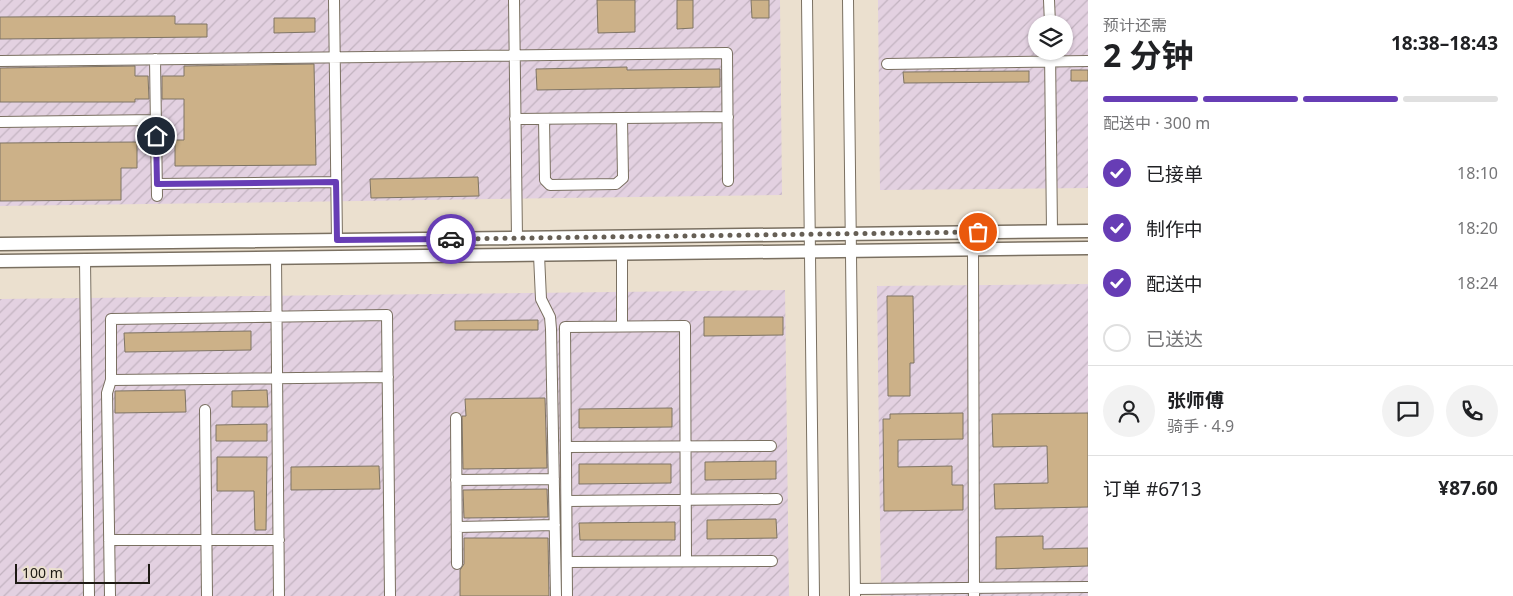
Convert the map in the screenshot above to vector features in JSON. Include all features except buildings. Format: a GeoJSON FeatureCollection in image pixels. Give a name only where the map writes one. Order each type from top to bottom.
{"type":"FeatureCollection","features":[{"type":"Feature","properties":{"kind":"main road"},"geometry":{"type":"LineString","coordinates":[[0,244],[1088,231]]}},
{"type":"Feature","properties":{"kind":"main road"},"geometry":{"type":"LineString","coordinates":[[0,261],[1088,248]]}},
{"type":"Feature","properties":{"kind":"street"},"geometry":{"type":"LineString","coordinates":[[334,0],[337,240]]}},
{"type":"Feature","properties":{"kind":"street"},"geometry":{"type":"LineString","coordinates":[[514,0],[517,238]]}},
{"type":"Feature","properties":{"kind":"street"},"geometry":{"type":"LineString","coordinates":[[807,0],[814,596]]}},
{"type":"Feature","properties":{"kind":"street"},"geometry":{"type":"LineString","coordinates":[[848,0],[855,592],[974,592],[1088,587]]}},
{"type":"Feature","properties":{"kind":"street"},"geometry":{"type":"LineString","coordinates":[[1049,0],[1050,15]]}},
{"type":"Feature","properties":{"kind":"street"},"geometry":{"type":"LineString","coordinates":[[0,61],[727,53],[728,181]]}},
{"type":"Feature","properties":{"kind":"street"},"geometry":{"type":"LineString","coordinates":[[887,64],[1028,57]]}},
{"type":"Feature","properties":{"kind":"street"},"geometry":{"type":"LineString","coordinates":[[155,59],[157,196]]}},
{"type":"Feature","properties":{"kind":"street"},"geometry":{"type":"LineString","coordinates":[[1073,59],[1088,61]]}},
{"type":"Feature","properties":{"kind":"street"},"geometry":{"type":"LineString","coordinates":[[1050,60],[1052,232]]}},
{"type":"Feature","properties":{"kind":"street"},"geometry":{"type":"LineString","coordinates":[[515,119],[728,117]]}},
{"type":"Feature","properties":{"kind":"street"},"geometry":{"type":"LineString","coordinates":[[544,119],[545,180],[550,185],[560,185],[616,184],[623,178],[622,118]]}},
{"type":"Feature","properties":{"kind":"street"},"geometry":{"type":"LineString","coordinates":[[0,122],[156,120]]}},
{"type":"Feature","properties":{"kind":"street"},"geometry":{"type":"LineString","coordinates":[[157,184],[336,182]]}},
{"type":"Feature","properties":{"kind":"street"},"geometry":{"type":"LineString","coordinates":[[972,249],[974,592]]}},
{"type":"Feature","properties":{"kind":"street"},"geometry":{"type":"LineString","coordinates":[[539,254],[541,299],[550,316],[551,329],[556,596]]}},
{"type":"Feature","properties":{"kind":"street"},"geometry":{"type":"LineString","coordinates":[[622,254],[622,326]]}},
{"type":"Feature","properties":{"kind":"street"},"geometry":{"type":"LineString","coordinates":[[276,258],[279,596]]}},
{"type":"Feature","properties":{"kind":"street"},"geometry":{"type":"LineString","coordinates":[[85,260],[89,596]]}},
{"type":"Feature","properties":{"kind":"street"},"geometry":{"type":"LineString","coordinates":[[110,596],[107,393],[111,380],[110,319],[387,316],[390,596]]}},
{"type":"Feature","properties":{"kind":"street"},"geometry":{"type":"LineString","coordinates":[[567,596],[565,326],[684,326],[686,561]]}},
{"type":"Feature","properties":{"kind":"street"},"geometry":{"type":"LineString","coordinates":[[111,380],[388,377]]}},
{"type":"Feature","properties":{"kind":"street"},"geometry":{"type":"LineString","coordinates":[[205,410],[207,596]]}},
{"type":"Feature","properties":{"kind":"street"},"geometry":{"type":"LineString","coordinates":[[456,418],[457,564]]}},
{"type":"Feature","properties":{"kind":"street"},"geometry":{"type":"LineString","coordinates":[[566,447],[771,446]]}},
{"type":"Feature","properties":{"kind":"street"},"geometry":{"type":"LineString","coordinates":[[456,480],[554,479]]}},
{"type":"Feature","properties":{"kind":"street"},"geometry":{"type":"LineString","coordinates":[[566,500],[777,499]]}},
{"type":"Feature","properties":{"kind":"street"},"geometry":{"type":"LineString","coordinates":[[457,527],[555,525]]}},
{"type":"Feature","properties":{"kind":"street"},"geometry":{"type":"LineString","coordinates":[[109,540],[279,540]]}},
{"type":"Feature","properties":{"kind":"street"},"geometry":{"type":"LineString","coordinates":[[567,562],[772,561]]}},
{"type":"Feature","properties":{"kind":"shaded area"},"geometry":{"type":"Polygon","coordinates":[[[0,0],[780,0],[782,195],[0,206],[0,0]]]}},
{"type":"Feature","properties":{"kind":"shaded area"},"geometry":{"type":"Polygon","coordinates":[[[878,0],[1088,0],[1088,188],[880,190],[878,0]]]}},
{"type":"Feature","properties":{"kind":"shaded area"},"geometry":{"type":"Polygon","coordinates":[[[1088,284],[1088,596],[881,596],[877,286],[1088,284]]]}},
{"type":"Feature","properties":{"kind":"shaded area"},"geometry":{"type":"Polygon","coordinates":[[[785,290],[789,596],[0,596],[0,299],[785,290]]]}},
{"type":"Feature","properties":{"kind":"way so far"},"geometry":{"type":"LineString","coordinates":[[451,239],[978,232]]}},
{"type":"Feature","properties":{"kind":"route"},"geometry":{"type":"LineString","coordinates":[[156,136],[157,184],[336,182],[337,240],[451,239]]}}]}
